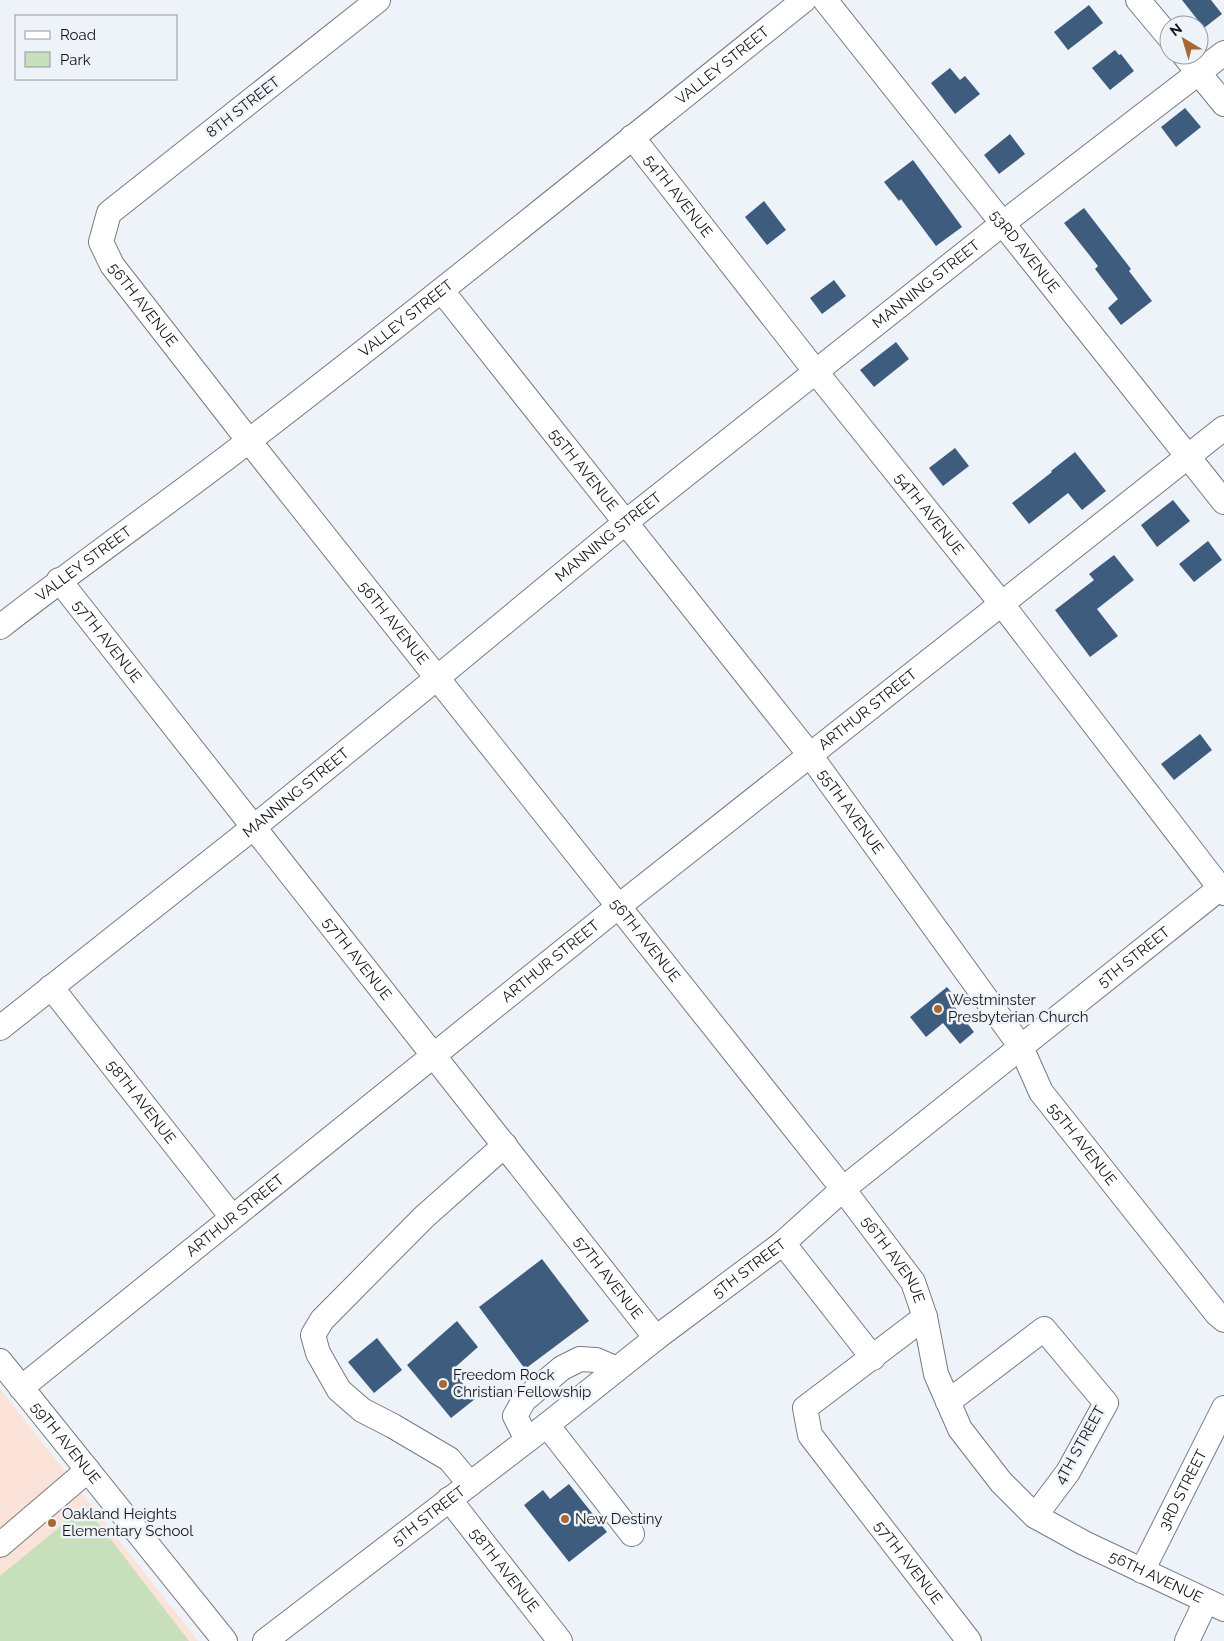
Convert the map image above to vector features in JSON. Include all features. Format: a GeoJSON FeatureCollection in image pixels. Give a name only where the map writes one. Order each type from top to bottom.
{"type":"FeatureCollection","features":[{"type":"Feature","properties":{"kind":"street","name":"8TH STREET"},"geometry":{"type":"LineString","coordinates":[[109,213],[378,0]]}},
{"type":"Feature","properties":{"kind":"street","name":"VALLEY STREET"},"geometry":{"type":"LineString","coordinates":[[0,627],[59,580],[249,441],[442,290],[804,0]]}},
{"type":"Feature","properties":{"kind":"street","name":"53RD AVENUE"},"geometry":{"type":"LineString","coordinates":[[825,0],[1224,502]]}},
{"type":"Feature","properties":{"kind":"street"},"geometry":{"type":"LineString","coordinates":[[1138,0],[1159,25]]}},
{"type":"Feature","properties":{"kind":"street","name":"MANNING STREET"},"geometry":{"type":"LineString","coordinates":[[1209,58],[1224,53]]}},
{"type":"Feature","properties":{"kind":"street","name":"MANNING STREET"},"geometry":{"type":"LineString","coordinates":[[0,1028],[254,827],[626,522],[1002,224],[1190,65]]}},
{"type":"Feature","properties":{"kind":"street"},"geometry":{"type":"LineString","coordinates":[[1192,65],[1224,104]]}},
{"type":"Feature","properties":{"kind":"street","name":"54TH AVENUE"},"geometry":{"type":"LineString","coordinates":[[632,137],[816,372],[1001,603],[1223,889]]}},
{"type":"Feature","properties":{"kind":"street","name":"56TH AVENUE"},"geometry":{"type":"LineString","coordinates":[[109,213],[101,242],[112,266],[843,1189],[913,1282],[925,1317],[936,1374],[948,1402],[960,1429],[1001,1482],[1035,1516],[1084,1543],[1215,1605]]}},
{"type":"Feature","properties":{"kind":"street","name":"55TH AVENUE"},"geometry":{"type":"LineString","coordinates":[[442,290],[810,756],[1021,1046],[1041,1092],[1216,1314],[1224,1320]]}},
{"type":"Feature","properties":{"kind":"street","name":"ARTHUR STREET"},"geometry":{"type":"LineString","coordinates":[[21,1388],[619,906],[1224,428]]}},
{"type":"Feature","properties":{"kind":"street","name":"57TH AVENUE"},"geometry":{"type":"LineString","coordinates":[[59,580],[656,1338]]}},
{"type":"Feature","properties":{"kind":"street","name":"5TH STREET"},"geometry":{"type":"LineString","coordinates":[[265,1641],[783,1242],[843,1189],[1021,1046],[1223,889]]}},
{"type":"Feature","properties":{"kind":"street","name":"58TH AVENUE"},"geometry":{"type":"LineString","coordinates":[[51,988],[232,1217]]}},
{"type":"Feature","properties":{"kind":"street"},"geometry":{"type":"LineString","coordinates":[[470,1484],[449,1460],[393,1426],[362,1410],[339,1390],[318,1352],[313,1335],[322,1320],[417,1224],[505,1145]]}},
{"type":"Feature","properties":{"kind":"street"},"geometry":{"type":"LineString","coordinates":[[783,1242],[873,1358],[925,1317]]}},
{"type":"Feature","properties":{"kind":"street","name":"4TH STREET"},"geometry":{"type":"LineString","coordinates":[[948,1402],[1044,1329],[1106,1403],[1068,1472],[1035,1516]]}},
{"type":"Feature","properties":{"kind":"street","name":"57TH AVENUE"},"geometry":{"type":"LineString","coordinates":[[873,1358],[805,1408],[810,1436],[969,1641]]}},
{"type":"Feature","properties":{"kind":"street"},"geometry":{"type":"LineString","coordinates":[[527,1440],[515,1416],[524,1400],[562,1368],[580,1359],[596,1360],[617,1369]]}},
{"type":"Feature","properties":{"kind":"street","name":"59TH AVENUE"},"geometry":{"type":"LineString","coordinates":[[0,1361],[225,1641]]}},
{"type":"Feature","properties":{"kind":"street","name":"3RD STREET"},"geometry":{"type":"LineString","coordinates":[[1142,1571],[1224,1408]]}},
{"type":"Feature","properties":{"kind":"street"},"geometry":{"type":"LineString","coordinates":[[547,1424],[632,1534]]}},
{"type":"Feature","properties":{"kind":"street"},"geometry":{"type":"LineString","coordinates":[[0,1545],[88,1470]]}},
{"type":"Feature","properties":{"kind":"street","name":"58TH AVENUE"},"geometry":{"type":"LineString","coordinates":[[449,1499],[560,1641]]}},
{"type":"Feature","properties":{"kind":"street"},"geometry":{"type":"LineString","coordinates":[[1187,1641],[1215,1605]]}},
{"type":"Feature","properties":{"kind":"shaded area","name":"Oakland Heights Elementary School"},"geometry":{"type":"Polygon","coordinates":[[[0,1389],[12,1404],[198,1641],[0,1641],[0,1389]]]}},
{"type":"Feature","properties":{"kind":"green space","name":"Oakland Heights Elementary School"},"geometry":{"type":"Polygon","coordinates":[[[85,1506],[189,1641],[0,1641],[0,1576],[85,1506]]]}},
{"type":"Feature","properties":{"kind":"building"},"geometry":{"type":"Polygon","coordinates":[[[1182,0],[1211,0],[1222,14],[1209,24],[1209,15],[1194,15],[1182,0]]]}},
{"type":"Feature","properties":{"kind":"building"},"geometry":{"type":"Polygon","coordinates":[[[1089,5],[1103,23],[1068,50],[1054,32],[1089,5]]]}},
{"type":"Feature","properties":{"kind":"building"},"geometry":{"type":"Polygon","coordinates":[[[1115,50],[1119,55],[1121,54],[1134,71],[1110,90],[1092,68],[1115,50]]]}},
{"type":"Feature","properties":{"kind":"building"},"geometry":{"type":"Polygon","coordinates":[[[950,68],[960,80],[965,76],[980,94],[955,114],[931,83],[950,68]]]}},
{"type":"Feature","properties":{"kind":"building"},"geometry":{"type":"Polygon","coordinates":[[[1185,108],[1201,127],[1176,147],[1161,127],[1185,108]]]}},
{"type":"Feature","properties":{"kind":"building"},"geometry":{"type":"Polygon","coordinates":[[[1010,134],[1025,154],[999,174],[984,155],[1010,134]]]}},
{"type":"Feature","properties":{"kind":"building"},"geometry":{"type":"Polygon","coordinates":[[[913,160],[962,227],[936,246],[901,199],[899,201],[884,182],[913,160]]]}},
{"type":"Feature","properties":{"kind":"building"},"geometry":{"type":"Polygon","coordinates":[[[764,201],[786,230],[767,245],[745,217],[764,201]]]}},
{"type":"Feature","properties":{"kind":"building"},"geometry":{"type":"Polygon","coordinates":[[[1084,208],[1131,269],[1129,271],[1152,301],[1121,325],[1108,308],[1118,299],[1095,269],[1098,266],[1064,223],[1084,208]]]}},
{"type":"Feature","properties":{"kind":"building"},"geometry":{"type":"Polygon","coordinates":[[[834,280],[846,296],[822,314],[810,298],[834,280]]]}},
{"type":"Feature","properties":{"kind":"building"},"geometry":{"type":"Polygon","coordinates":[[[896,342],[909,359],[874,387],[860,370],[896,342]]]}},
{"type":"Feature","properties":{"kind":"building"},"geometry":{"type":"Polygon","coordinates":[[[955,448],[969,466],[943,486],[929,468],[955,448]]]}},
{"type":"Feature","properties":{"kind":"building"},"geometry":{"type":"Polygon","coordinates":[[[1075,452],[1106,491],[1082,510],[1068,493],[1029,524],[1012,503],[1075,452]]]}},
{"type":"Feature","properties":{"kind":"building"},"geometry":{"type":"Polygon","coordinates":[[[1173,500],[1190,521],[1157,547],[1141,525],[1173,500]]]}},
{"type":"Feature","properties":{"kind":"building"},"geometry":{"type":"Polygon","coordinates":[[[1208,541],[1222,560],[1194,582],[1179,564],[1208,541]]]}},
{"type":"Feature","properties":{"kind":"building"},"geometry":{"type":"Polygon","coordinates":[[[1114,555],[1134,580],[1097,609],[1118,636],[1090,657],[1055,610],[1094,580],[1089,574],[1114,555]]]}},
{"type":"Feature","properties":{"kind":"building"},"geometry":{"type":"Polygon","coordinates":[[[1200,734],[1212,750],[1174,780],[1161,764],[1200,734]]]}},
{"type":"Feature","properties":{"kind":"building","name":"Westminster Presbyterian Church"},"geometry":{"type":"Polygon","coordinates":[[[947,987],[955,997],[950,1001],[974,1032],[960,1044],[943,1023],[926,1037],[910,1017],[947,987]]]}},
{"type":"Feature","properties":{"kind":"building"},"geometry":{"type":"Polygon","coordinates":[[[542,1259],[589,1321],[525,1369],[479,1307],[542,1259]]]}},
{"type":"Feature","properties":{"kind":"building","name":"Freedom Rock Christian Fellowship"},"geometry":{"type":"Polygon","coordinates":[[[457,1321],[478,1347],[452,1370],[475,1399],[451,1418],[407,1365],[457,1321]]]}},
{"type":"Feature","properties":{"kind":"building"},"geometry":{"type":"Polygon","coordinates":[[[377,1338],[402,1370],[374,1393],[348,1362],[377,1338]]]}},
{"type":"Feature","properties":{"kind":"building","name":"New Destiny"},"geometry":{"type":"Polygon","coordinates":[[[569,1484],[607,1532],[569,1562],[524,1505],[543,1490],[550,1499],[569,1484]]]}},
{"type":"Feature","properties":{"kind":"place","name":"Westminster Presbyterian Church"},"geometry":{"type":"Point","coordinates":[938,1009]}},
{"type":"Feature","properties":{"kind":"place","name":"Freedom Rock Christian Fellowship"},"geometry":{"type":"Point","coordinates":[443,1384]}},
{"type":"Feature","properties":{"kind":"place","name":"New Destiny"},"geometry":{"type":"Point","coordinates":[565,1519]}},
{"type":"Feature","properties":{"kind":"place","name":"Oakland Heights Elementary School"},"geometry":{"type":"Point","coordinates":[52,1523]}}]}
